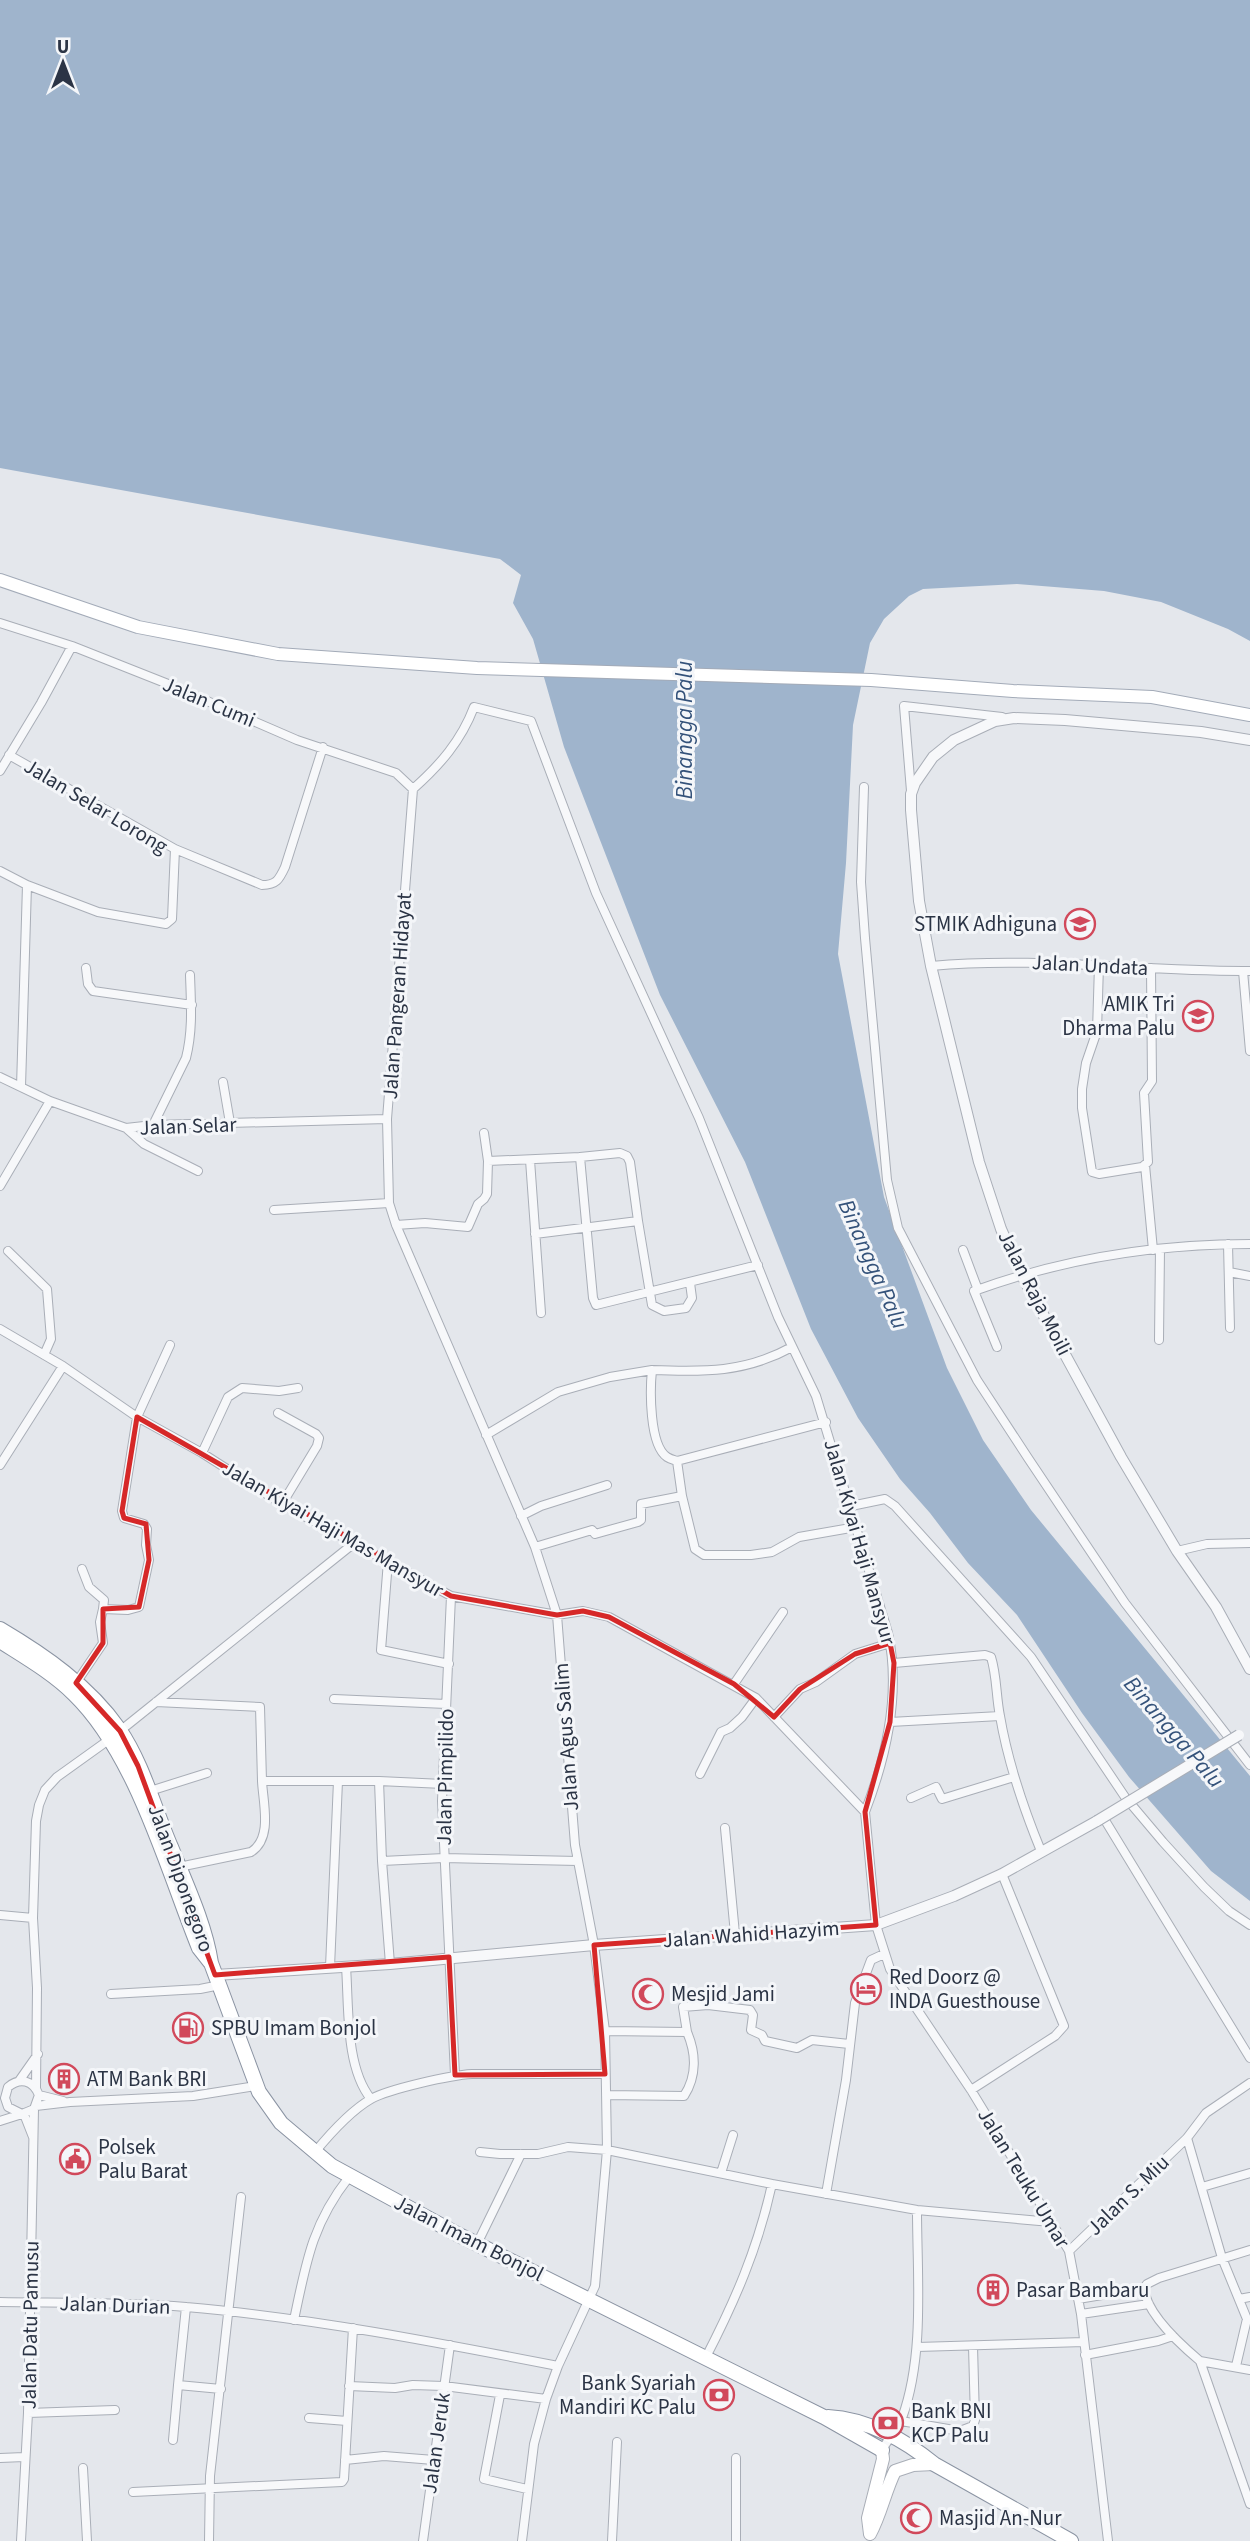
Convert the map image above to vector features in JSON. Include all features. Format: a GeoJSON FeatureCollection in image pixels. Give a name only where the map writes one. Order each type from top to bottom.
{"type":"FeatureCollection","features":[{"type":"Feature","properties":{"kind":"highway","name":"Jalan Diponegoro"},"geometry":{"type":"LineString","coordinates":[[0,1629],[32,1648],[94,1699],[150,1791],[209,1946],[216,1975]]}},
{"type":"Feature","properties":{"kind":"highway","name":"Jalan Diponegoro"},"geometry":{"type":"LineString","coordinates":[[0,1641],[73,1692],[115,1735],[199,1948],[216,1975]]}},
{"type":"Feature","properties":{"kind":"highway","name":"Jalan Imam Bonjol"},"geometry":{"type":"LineString","coordinates":[[216,1975],[256,2086],[281,2123],[315,2153],[349,2177],[477,2244],[824,2417],[882,2449]]}},
{"type":"Feature","properties":{"kind":"highway","name":"Jalan Imam Bonjol"},"geometry":{"type":"LineString","coordinates":[[824,2417],[848,2418],[890,2436],[918,2451],[934,2464],[1071,2541]]}},
{"type":"Feature","properties":{"kind":"main road"},"geometry":{"type":"LineString","coordinates":[[0,580],[138,627],[278,654],[477,668],[871,680],[1013,691],[1152,697],[1250,715]]}},
{"type":"Feature","properties":{"kind":"main road"},"geometry":{"type":"LineString","coordinates":[[869,2537],[868,2518],[883,2459],[882,2449]]}},
{"type":"Feature","properties":{"kind":"main road"},"geometry":{"type":"LineString","coordinates":[[869,2537],[878,2520],[895,2471],[913,2465],[934,2464]]}},
{"type":"Feature","properties":{"kind":"street","name":"Jalan Cumi"},"geometry":{"type":"LineString","coordinates":[[0,623],[72,646],[297,740],[396,772],[413,789]]}},
{"type":"Feature","properties":{"kind":"street"},"geometry":{"type":"LineString","coordinates":[[0,771],[72,646]]}},
{"type":"Feature","properties":{"kind":"street"},"geometry":{"type":"LineString","coordinates":[[911,794],[904,706],[1014,718],[1201,732],[1250,740]]}},
{"type":"Feature","properties":{"kind":"street"},"geometry":{"type":"LineString","coordinates":[[413,789],[436,769],[453,748],[474,707],[531,722],[596,893],[699,1118],[792,1347],[826,1422]]}},
{"type":"Feature","properties":{"kind":"street"},"geometry":{"type":"LineString","coordinates":[[911,794],[921,772],[933,757],[954,740],[977,728],[1014,718]]}},
{"type":"Feature","properties":{"kind":"street"},"geometry":{"type":"LineString","coordinates":[[175,849],[262,885],[272,885],[278,881],[285,867],[323,747]]}},
{"type":"Feature","properties":{"kind":"street","name":"Jalan Selar Lorong"},"geometry":{"type":"LineString","coordinates":[[0,871],[27,885],[98,912],[166,924],[172,919],[175,849],[9,755]]}},
{"type":"Feature","properties":{"kind":"street"},"geometry":{"type":"LineString","coordinates":[[864,787],[861,882],[865,938],[887,1180],[898,1227],[977,1380],[1035,1469],[1125,1603],[1250,1765]]}},
{"type":"Feature","properties":{"kind":"street","name":"Jalan Pangeran Hidayat"},"geometry":{"type":"LineString","coordinates":[[389,1203],[387,1119],[413,789]]}},
{"type":"Feature","properties":{"kind":"street","name":"Jalan Raja Moili"},"geometry":{"type":"LineString","coordinates":[[911,794],[919,901],[931,966],[994,1210],[1021,1274],[1121,1457],[1177,1551],[1216,1607],[1250,1669]]}},
{"type":"Feature","properties":{"kind":"street"},"geometry":{"type":"LineString","coordinates":[[21,1087],[27,885]]}},
{"type":"Feature","properties":{"kind":"street","name":"Jalan Undata"},"geometry":{"type":"LineString","coordinates":[[931,966],[1009,961],[1246,971]]}},
{"type":"Feature","properties":{"kind":"street"},"geometry":{"type":"LineString","coordinates":[[1099,965],[1097,1031],[1086,1063],[1082,1089],[1082,1108],[1092,1172],[1099,1174],[1145,1166]]}},
{"type":"Feature","properties":{"kind":"street"},"geometry":{"type":"LineString","coordinates":[[86,968],[88,985],[93,991],[192,1005]]}},
{"type":"Feature","properties":{"kind":"street"},"geometry":{"type":"LineString","coordinates":[[1151,968],[1152,1081],[1144,1093],[1148,1155],[1145,1166],[1157,1250],[1159,1340]]}},
{"type":"Feature","properties":{"kind":"street"},"geometry":{"type":"LineString","coordinates":[[1246,971],[1250,1051]]}},
{"type":"Feature","properties":{"kind":"street"},"geometry":{"type":"LineString","coordinates":[[153,1125],[186,1058],[192,1032],[190,975]]}},
{"type":"Feature","properties":{"kind":"street","name":"Jalan Selar"},"geometry":{"type":"LineString","coordinates":[[0,1077],[50,1101],[126,1128],[387,1119]]}},
{"type":"Feature","properties":{"kind":"street"},"geometry":{"type":"LineString","coordinates":[[223,1082],[230,1123]]}},
{"type":"Feature","properties":{"kind":"street"},"geometry":{"type":"LineString","coordinates":[[0,1186],[50,1101]]}},
{"type":"Feature","properties":{"kind":"street"},"geometry":{"type":"LineString","coordinates":[[126,1128],[144,1144],[198,1171]]}},
{"type":"Feature","properties":{"kind":"street"},"geometry":{"type":"LineString","coordinates":[[396,1225],[425,1223],[468,1227],[478,1204],[486,1197],[488,1161],[484,1133]]}},
{"type":"Feature","properties":{"kind":"street"},"geometry":{"type":"LineString","coordinates":[[488,1161],[620,1153],[627,1156],[652,1305],[660,1310],[682,1309],[692,1301],[690,1283]]}},
{"type":"Feature","properties":{"kind":"street"},"geometry":{"type":"LineString","coordinates":[[580,1157],[594,1304],[601,1305],[758,1265]]}},
{"type":"Feature","properties":{"kind":"street"},"geometry":{"type":"LineString","coordinates":[[530,1160],[541,1313]]}},
{"type":"Feature","properties":{"kind":"street"},"geometry":{"type":"LineString","coordinates":[[274,1210],[389,1203]]}},
{"type":"Feature","properties":{"kind":"street","name":"Jalan Agus Salim"},"geometry":{"type":"LineString","coordinates":[[389,1203],[396,1225],[536,1546],[557,1615],[578,1861],[594,1945],[605,2031],[607,2150],[595,2286],[546,2399],[534,2444],[522,2541]]}},
{"type":"Feature","properties":{"kind":"street"},"geometry":{"type":"LineString","coordinates":[[535,1234],[638,1221]]}},
{"type":"Feature","properties":{"kind":"street"},"geometry":{"type":"LineString","coordinates":[[1228,1244],[1230,1328]]}},
{"type":"Feature","properties":{"kind":"street"},"geometry":{"type":"LineString","coordinates":[[997,1347],[974,1292],[978,1290],[1021,1274],[1075,1261],[1157,1250],[1250,1244]]}},
{"type":"Feature","properties":{"kind":"street"},"geometry":{"type":"LineString","coordinates":[[963,1250],[978,1290]]}},
{"type":"Feature","properties":{"kind":"street"},"geometry":{"type":"LineString","coordinates":[[8,1251],[47,1289],[51,1339],[44,1355]]}},
{"type":"Feature","properties":{"kind":"street"},"geometry":{"type":"LineString","coordinates":[[1229,1272],[1250,1276]]}},
{"type":"Feature","properties":{"kind":"street","name":"Jalan Kiyai Haji Mas Mansyur"},"geometry":{"type":"LineString","coordinates":[[0,1329],[63,1366],[137,1417],[202,1453],[282,1504],[451,1596],[557,1615],[583,1611],[608,1617],[737,1686],[755,1697],[865,1812]]}},
{"type":"Feature","properties":{"kind":"street"},"geometry":{"type":"LineString","coordinates":[[103,1609],[128,1610],[139,1607],[148,1572],[146,1525],[131,1521],[122,1514],[137,1417],[170,1345]]}},
{"type":"Feature","properties":{"kind":"street"},"geometry":{"type":"LineString","coordinates":[[486,1435],[558,1392],[610,1377],[652,1370],[709,1372],[749,1366],[773,1358],[792,1347]]}},
{"type":"Feature","properties":{"kind":"street"},"geometry":{"type":"LineString","coordinates":[[0,1465],[63,1366]]}},
{"type":"Feature","properties":{"kind":"street"},"geometry":{"type":"LineString","coordinates":[[652,1370],[650,1410],[658,1444],[666,1457],[677,1461],[682,1496],[695,1549],[704,1555],[724,1556],[772,1552],[799,1537],[856,1527]]}},
{"type":"Feature","properties":{"kind":"street"},"geometry":{"type":"LineString","coordinates":[[202,1453],[228,1397],[235,1390],[298,1388]]}},
{"type":"Feature","properties":{"kind":"street"},"geometry":{"type":"LineString","coordinates":[[278,1413],[319,1438],[317,1446],[282,1504]]}},
{"type":"Feature","properties":{"kind":"street","name":"Jalan Kiyai Haji Mansyur"},"geometry":{"type":"LineString","coordinates":[[677,1461],[826,1422],[894,1663],[890,1722],[880,1774],[865,1812]]}},
{"type":"Feature","properties":{"kind":"street"},"geometry":{"type":"LineString","coordinates":[[521,1516],[541,1506],[607,1485]]}},
{"type":"Feature","properties":{"kind":"street"},"geometry":{"type":"LineString","coordinates":[[536,1546],[592,1530],[595,1534],[638,1522],[641,1520],[641,1504],[682,1496]]}},
{"type":"Feature","properties":{"kind":"street"},"geometry":{"type":"LineString","coordinates":[[851,1506],[875,1503],[880,1499],[890,1500],[950,1570],[1031,1657],[1089,1746],[1140,1815],[1203,1886],[1229,1911],[1250,1925]]}},
{"type":"Feature","properties":{"kind":"street"},"geometry":{"type":"LineString","coordinates":[[1177,1551],[1207,1544],[1250,1543]]}},
{"type":"Feature","properties":{"kind":"street"},"geometry":{"type":"LineString","coordinates":[[35,2108],[38,2054],[33,1918],[36,1821],[38,1805],[45,1790],[57,1777],[115,1735],[353,1544]]}},
{"type":"Feature","properties":{"kind":"street"},"geometry":{"type":"LineString","coordinates":[[388,1561],[381,1650],[449,1664]]}},
{"type":"Feature","properties":{"kind":"street"},"geometry":{"type":"LineString","coordinates":[[76,1683],[103,1643],[100,1622],[104,1600],[89,1587],[82,1569]]}},
{"type":"Feature","properties":{"kind":"street","name":"Jalan Pimpilido"},"geometry":{"type":"LineString","coordinates":[[451,1596],[443,1784],[455,2075]]}},
{"type":"Feature","properties":{"kind":"street"},"geometry":{"type":"LineString","coordinates":[[737,1686],[783,1612]]}},
{"type":"Feature","properties":{"kind":"street"},"geometry":{"type":"LineString","coordinates":[[774,1717],[800,1689],[816,1682],[855,1654],[890,1643]]}},
{"type":"Feature","properties":{"kind":"street"},"geometry":{"type":"LineString","coordinates":[[894,1663],[989,1655],[994,1666],[1000,1716],[1014,1777],[1024,1812],[1041,1851]]}},
{"type":"Feature","properties":{"kind":"street"},"geometry":{"type":"LineString","coordinates":[[700,1774],[721,1732],[742,1717],[755,1697]]}},
{"type":"Feature","properties":{"kind":"street"},"geometry":{"type":"LineString","coordinates":[[334,1699],[446,1704]]}},
{"type":"Feature","properties":{"kind":"street"},"geometry":{"type":"LineString","coordinates":[[156,1702],[260,1707],[264,1836],[257,1848],[251,1852],[179,1867]]}},
{"type":"Feature","properties":{"kind":"street"},"geometry":{"type":"LineString","coordinates":[[890,1722],[1000,1716]]}},
{"type":"Feature","properties":{"kind":"street","name":"Jalan Wahid Hazyim"},"geometry":{"type":"LineString","coordinates":[[216,1975],[390,1964],[678,1938],[876,1926],[1002,1874],[1245,1732]]}},
{"type":"Feature","properties":{"kind":"street"},"geometry":{"type":"LineString","coordinates":[[150,1791],[207,1773]]}},
{"type":"Feature","properties":{"kind":"street"},"geometry":{"type":"LineString","coordinates":[[911,1798],[936,1787],[942,1799],[1014,1777]]}},
{"type":"Feature","properties":{"kind":"street"},"geometry":{"type":"LineString","coordinates":[[262,1781],[443,1784]]}},
{"type":"Feature","properties":{"kind":"street"},"geometry":{"type":"LineString","coordinates":[[330,1967],[338,1781]]}},
{"type":"Feature","properties":{"kind":"street"},"geometry":{"type":"LineString","coordinates":[[379,1781],[390,1964]]}},
{"type":"Feature","properties":{"kind":"street"},"geometry":{"type":"LineString","coordinates":[[865,1812],[876,1926]]}},
{"type":"Feature","properties":{"kind":"street"},"geometry":{"type":"LineString","coordinates":[[1100,1819],[1250,2058]]}},
{"type":"Feature","properties":{"kind":"street"},"geometry":{"type":"LineString","coordinates":[[725,1828],[734,1934]]}},
{"type":"Feature","properties":{"kind":"street"},"geometry":{"type":"LineString","coordinates":[[382,1861],[444,1858],[578,1861]]}},
{"type":"Feature","properties":{"kind":"street"},"geometry":{"type":"LineString","coordinates":[[971,2090],[1063,2030],[1064,2026],[1002,1874]]}},
{"type":"Feature","properties":{"kind":"street"},"geometry":{"type":"LineString","coordinates":[[0,1915],[33,1918]]}},
{"type":"Feature","properties":{"kind":"street","name":"Jalan Teuku Umar"},"geometry":{"type":"LineString","coordinates":[[876,1926],[884,1954],[897,1980],[971,2090],[1069,2251],[1081,2314],[1108,2541]]}},
{"type":"Feature","properties":{"kind":"street"},"geometry":{"type":"LineString","coordinates":[[826,2194],[846,2080],[855,2003],[871,1960],[884,1954]]}},
{"type":"Feature","properties":{"kind":"street"},"geometry":{"type":"LineString","coordinates":[[346,1967],[355,2064],[359,2080],[371,2099]]}},
{"type":"Feature","properties":{"kind":"street"},"geometry":{"type":"LineString","coordinates":[[111,1994],[200,1989],[216,1975]]}},
{"type":"Feature","properties":{"kind":"street"},"geometry":{"type":"LineString","coordinates":[[606,2095],[684,2096],[695,2060],[683,2007],[708,2005],[750,2010],[753,2015],[751,2030],[762,2035],[765,2041],[797,2048],[811,2040],[849,2043]]}},
{"type":"Feature","properties":{"kind":"street"},"geometry":{"type":"LineString","coordinates":[[605,2031],[688,2032]]}},
{"type":"Feature","properties":{"kind":"street"},"geometry":{"type":"LineString","coordinates":[[34,2140],[23,2114],[3,2104],[8,2087],[19,2081],[38,2054]]}},
{"type":"Feature","properties":{"kind":"street"},"geometry":{"type":"LineString","coordinates":[[315,2153],[326,2138],[371,2099],[455,2075],[605,2074]]}},
{"type":"Feature","properties":{"kind":"street"},"geometry":{"type":"LineString","coordinates":[[19,2081],[32,2084],[37,2092],[70,2102]]}},
{"type":"Feature","properties":{"kind":"street","name":"Jalan S. Miu"},"geometry":{"type":"LineString","coordinates":[[1069,2251],[1187,2138],[1206,2113],[1250,2083]]}},
{"type":"Feature","properties":{"kind":"street"},"geometry":{"type":"LineString","coordinates":[[0,2121],[35,2108],[70,2102],[193,2096],[256,2086]]}},
{"type":"Feature","properties":{"kind":"street","name":"Jalan Datu Pamusu"},"geometry":{"type":"LineString","coordinates":[[21,2541],[24,2457],[29,2413],[35,2108]]}},
{"type":"Feature","properties":{"kind":"street"},"geometry":{"type":"LineString","coordinates":[[721,2173],[733,2135]]}},
{"type":"Feature","properties":{"kind":"street"},"geometry":{"type":"LineString","coordinates":[[1187,2138],[1222,2258],[1247,2325],[1236,2366]]}},
{"type":"Feature","properties":{"kind":"street"},"geometry":{"type":"LineString","coordinates":[[480,2152],[547,2153],[563,2147],[607,2150],[917,2210],[1051,2222]]}},
{"type":"Feature","properties":{"kind":"street"},"geometry":{"type":"LineString","coordinates":[[477,2244],[521,2154]]}},
{"type":"Feature","properties":{"kind":"street"},"geometry":{"type":"LineString","coordinates":[[1202,2187],[1250,2173]]}},
{"type":"Feature","properties":{"kind":"street"},"geometry":{"type":"LineString","coordinates":[[294,2320],[317,2228],[331,2201],[349,2177]]}},
{"type":"Feature","properties":{"kind":"street"},"geometry":{"type":"LineString","coordinates":[[705,2359],[752,2257],[762,2229],[772,2184]]}},
{"type":"Feature","properties":{"kind":"street"},"geometry":{"type":"LineString","coordinates":[[209,2541],[209,2489],[241,2197]]}},
{"type":"Feature","properties":{"kind":"street"},"geometry":{"type":"LineString","coordinates":[[882,2449],[901,2421],[910,2390],[916,2347],[917,2210]]}},
{"type":"Feature","properties":{"kind":"street"},"geometry":{"type":"LineString","coordinates":[[1078,2299],[1144,2288],[1159,2278],[1250,2250]]}},
{"type":"Feature","properties":{"kind":"street"},"geometry":{"type":"LineString","coordinates":[[1144,2288],[1149,2304],[1173,2336],[1200,2361],[1250,2504]]}},
{"type":"Feature","properties":{"kind":"street"},"geometry":{"type":"LineString","coordinates":[[1239,2299],[1250,2297]]}},
{"type":"Feature","properties":{"kind":"street","name":"Jalan Durian"},"geometry":{"type":"LineString","coordinates":[[0,2302],[186,2307],[230,2312],[353,2328],[558,2367]]}},
{"type":"Feature","properties":{"kind":"street"},"geometry":{"type":"LineString","coordinates":[[1081,2314],[1149,2304]]}},
{"type":"Feature","properties":{"kind":"street"},"geometry":{"type":"LineString","coordinates":[[173,2440],[186,2307]]}},
{"type":"Feature","properties":{"kind":"street"},"geometry":{"type":"LineString","coordinates":[[133,2492],[338,2483],[344,2479],[353,2328]]}},
{"type":"Feature","properties":{"kind":"street"},"geometry":{"type":"LineString","coordinates":[[1086,2355],[1173,2336]]}},
{"type":"Feature","properties":{"kind":"street"},"geometry":{"type":"LineString","coordinates":[[916,2347],[1084,2342]]}},
{"type":"Feature","properties":{"kind":"street","name":"Jalan Jeruk"},"geometry":{"type":"LineString","coordinates":[[424,2541],[450,2345]]}},
{"type":"Feature","properties":{"kind":"street"},"geometry":{"type":"LineString","coordinates":[[901,2421],[960,2431],[973,2426],[973,2346]]}},
{"type":"Feature","properties":{"kind":"street"},"geometry":{"type":"LineString","coordinates":[[1200,2361],[1250,2370]]}},
{"type":"Feature","properties":{"kind":"street"},"geometry":{"type":"LineString","coordinates":[[178,2385],[221,2389]]}},
{"type":"Feature","properties":{"kind":"street"},"geometry":{"type":"LineString","coordinates":[[349,2386],[444,2386],[546,2399]]}},
{"type":"Feature","properties":{"kind":"street"},"geometry":{"type":"LineString","coordinates":[[500,2395],[484,2479],[527,2489]]}},
{"type":"Feature","properties":{"kind":"street"},"geometry":{"type":"LineString","coordinates":[[29,2413],[115,2410]]}},
{"type":"Feature","properties":{"kind":"street"},"geometry":{"type":"LineString","coordinates":[[309,2418],[347,2421]]}},
{"type":"Feature","properties":{"kind":"street"},"geometry":{"type":"LineString","coordinates":[[612,2541],[617,2442]]}},
{"type":"Feature","properties":{"kind":"street"},"geometry":{"type":"LineString","coordinates":[[345,2460],[384,2456],[434,2460]]}},
{"type":"Feature","properties":{"kind":"street"},"geometry":{"type":"LineString","coordinates":[[0,2458],[24,2457]]}},
{"type":"Feature","properties":{"kind":"street"},"geometry":{"type":"LineString","coordinates":[[736,2458],[736,2541]]}},
{"type":"Feature","properties":{"kind":"street"},"geometry":{"type":"LineString","coordinates":[[83,2468],[87,2541]]}},
{"type":"Feature","properties":{"kind":"highlighted area"},"geometry":{"type":"Polygon","coordinates":[[[137,1417],[451,1596],[557,1615],[583,1611],[609,1617],[734,1684],[774,1717],[800,1689],[855,1654],[890,1643],[894,1663],[890,1722],[865,1812],[876,1925],[594,1945],[605,2074],[455,2075],[449,1957],[215,1975],[138,1766],[120,1731],[76,1683],[103,1643],[103,1609],[139,1607],[149,1560],[146,1524],[124,1518],[122,1511],[137,1417]]]}},
{"type":"Feature","properties":{"kind":"water","name":"Binangga Palu"},"geometry":{"type":"Polygon","coordinates":[[[0,0],[1250,0],[1250,641],[1228,629],[1161,602],[1104,591],[1017,584],[923,589],[909,596],[884,619],[870,643],[853,725],[838,954],[884,1197],[947,1368],[983,1440],[1031,1510],[1250,1776],[1250,1901],[1211,1871],[1129,1777],[1082,1713],[1017,1615],[968,1563],[900,1479],[858,1418],[811,1329],[745,1162],[660,995],[564,747],[533,639],[513,603],[521,575],[500,559],[0,468],[0,0]]]}},
{"type":"Feature","properties":{"kind":"place","name":"STMIK Adhiguna"},"geometry":{"type":"Point","coordinates":[1080,924]}},
{"type":"Feature","properties":{"kind":"place","name":"AMIK Tri Dharma Palu"},"geometry":{"type":"Point","coordinates":[1198,1016]}},
{"type":"Feature","properties":{"kind":"place","name":"Red Doorz @ INDA Guesthouse"},"geometry":{"type":"Point","coordinates":[866,1989]}},
{"type":"Feature","properties":{"kind":"place","name":"Mesjid Jami"},"geometry":{"type":"Point","coordinates":[648,1994]}},
{"type":"Feature","properties":{"kind":"place","name":"SPBU Imam Bonjol"},"geometry":{"type":"Point","coordinates":[188,2028]}},
{"type":"Feature","properties":{"kind":"place","name":"ATM Bank BRI"},"geometry":{"type":"Point","coordinates":[64,2079]}},
{"type":"Feature","properties":{"kind":"place","name":"Polsek Palu Barat"},"geometry":{"type":"Point","coordinates":[75,2159]}},
{"type":"Feature","properties":{"kind":"place","name":"Pasar Bambaru"},"geometry":{"type":"Point","coordinates":[993,2290]}},
{"type":"Feature","properties":{"kind":"place","name":"Bank Syariah Mandiri KC Palu"},"geometry":{"type":"Point","coordinates":[719,2395]}},
{"type":"Feature","properties":{"kind":"place","name":"Bank BNI KCP Palu"},"geometry":{"type":"Point","coordinates":[888,2423]}},
{"type":"Feature","properties":{"kind":"place","name":"Masjid An-Nur"},"geometry":{"type":"Point","coordinates":[916,2518]}}]}
